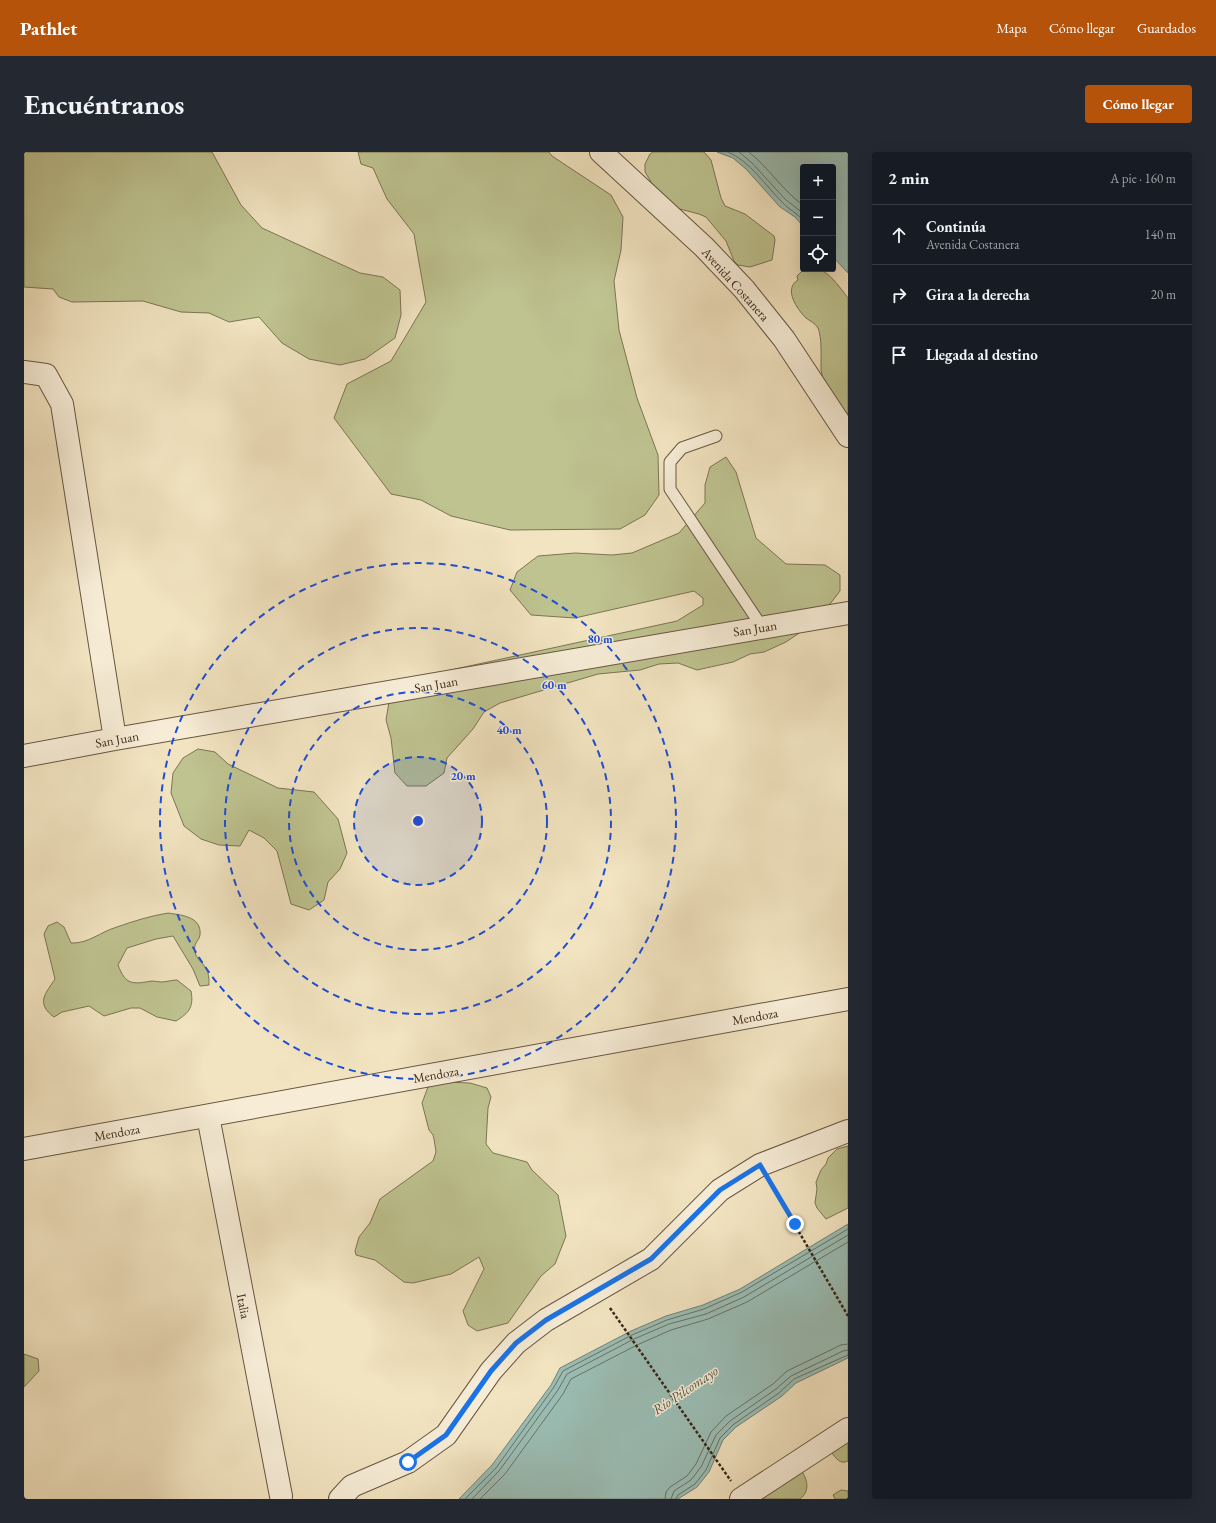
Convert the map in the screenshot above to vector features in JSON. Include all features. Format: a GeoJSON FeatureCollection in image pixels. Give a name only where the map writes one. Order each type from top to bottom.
{"type":"FeatureCollection","features":[{"type":"Feature","properties":{"kind":"street","name":"Avenida Costanera"},"geometry":{"type":"LineString","coordinates":[[601,152],[704,247],[744,289],[784,339],[848,436]]}},
{"type":"Feature","properties":{"kind":"street"},"geometry":{"type":"LineString","coordinates":[[24,372],[46,375],[62,404],[115,739]]}},
{"type":"Feature","properties":{"kind":"street","name":"San Juan"},"geometry":{"type":"LineString","coordinates":[[24,756],[848,613]]}},
{"type":"Feature","properties":{"kind":"street","name":"Mendoza"},"geometry":{"type":"LineString","coordinates":[[24,1149],[848,1000]]}},
{"type":"Feature","properties":{"kind":"street","name":"Italia"},"geometry":{"type":"LineString","coordinates":[[208,1116],[280,1498]]}},
{"type":"Feature","properties":{"kind":"street"},"geometry":{"type":"LineString","coordinates":[[340,1499],[352,1486],[408,1462],[446,1435],[491,1371],[516,1343],[546,1320],[651,1259],[720,1190],[760,1165],[848,1131]]}},
{"type":"Feature","properties":{"kind":"street"},"geometry":{"type":"LineString","coordinates":[[741,1499],[848,1429]]}},
{"type":"Feature","properties":{"kind":"lane"},"geometry":{"type":"LineString","coordinates":[[716,436],[682,448],[670,462],[670,489],[762,627]]}},
{"type":"Feature","properties":{"kind":"path"},"geometry":{"type":"LineString","coordinates":[[760,1165],[848,1316]]}},
{"type":"Feature","properties":{"kind":"path"},"geometry":{"type":"LineString","coordinates":[[621,1323],[718,1463]]}},
{"type":"Feature","properties":{"kind":"green space"},"geometry":{"type":"Polygon","coordinates":[[[24,152],[212,152],[241,205],[262,228],[360,273],[383,277],[400,290],[401,315],[395,338],[365,359],[340,365],[309,359],[282,343],[259,317],[229,322],[209,313],[181,312],[143,301],[72,302],[59,297],[53,289],[24,287],[24,152]]]}},
{"type":"Feature","properties":{"kind":"green space"},"geometry":{"type":"Polygon","coordinates":[[[358,152],[549,152],[552,156],[611,195],[623,217],[621,250],[614,281],[619,330],[637,398],[658,455],[659,495],[645,515],[620,529],[510,530],[451,516],[421,500],[391,494],[334,418],[347,384],[391,361],[426,302],[414,234],[387,199],[373,168],[361,164],[358,152]]]}},
{"type":"Feature","properties":{"kind":"green space"},"geometry":{"type":"Polygon","coordinates":[[[653,152],[704,152],[711,160],[721,198],[725,206],[745,214],[774,236],[775,240],[772,260],[750,267],[738,265],[734,261],[726,241],[706,217],[672,207],[653,185],[645,172],[645,164],[650,154],[653,152]]]}},
{"type":"Feature","properties":{"kind":"green space"},"geometry":{"type":"Polygon","coordinates":[[[801,272],[824,272],[848,298],[848,424],[831,396],[824,380],[821,367],[821,341],[818,328],[802,314],[793,299],[792,288],[798,280],[797,276],[801,272]]]}},
{"type":"Feature","properties":{"kind":"green space"},"geometry":{"type":"Polygon","coordinates":[[[726,457],[736,472],[756,538],[786,564],[825,565],[840,575],[840,591],[817,621],[786,642],[764,652],[750,654],[733,662],[697,670],[678,663],[659,664],[640,670],[598,674],[500,703],[484,712],[473,729],[447,758],[444,773],[426,786],[407,786],[395,773],[391,738],[386,720],[389,702],[437,673],[677,621],[703,605],[703,598],[694,591],[575,618],[531,615],[510,590],[517,572],[538,556],[575,553],[612,555],[632,553],[679,533],[705,503],[705,485],[710,467],[726,457]]]}},
{"type":"Feature","properties":{"kind":"green space"},"geometry":{"type":"Polygon","coordinates":[[[198,749],[215,752],[228,764],[278,788],[314,792],[338,819],[347,853],[340,869],[328,882],[324,900],[309,910],[291,904],[277,851],[264,838],[249,830],[240,846],[219,845],[201,839],[184,826],[171,793],[173,773],[183,758],[198,749]]]}},
{"type":"Feature","properties":{"kind":"green space"},"geometry":{"type":"Polygon","coordinates":[[[168,913],[184,916],[194,920],[198,924],[200,935],[195,944],[195,952],[207,971],[209,985],[200,986],[193,969],[173,936],[156,939],[127,948],[118,965],[124,977],[131,982],[140,983],[177,980],[191,991],[192,1001],[190,1009],[184,1015],[176,1021],[157,1017],[140,1008],[131,1008],[104,1016],[89,1006],[62,1012],[54,1017],[48,1012],[45,1007],[44,998],[55,979],[44,934],[48,926],[57,922],[64,927],[71,943],[77,943],[89,940],[111,929],[148,917],[168,913]]]}},
{"type":"Feature","properties":{"kind":"green space"},"geometry":{"type":"Polygon","coordinates":[[[445,1082],[470,1083],[487,1088],[491,1097],[488,1108],[486,1144],[493,1153],[527,1162],[532,1170],[558,1195],[566,1236],[555,1264],[541,1276],[508,1323],[477,1331],[468,1325],[463,1311],[484,1269],[479,1257],[451,1274],[413,1283],[404,1282],[375,1260],[356,1255],[355,1251],[359,1237],[370,1223],[380,1199],[433,1161],[436,1152],[434,1139],[429,1130],[422,1103],[428,1087],[445,1082]]]}},
{"type":"Feature","properties":{"kind":"green space"},"geometry":{"type":"Polygon","coordinates":[[[848,1146],[848,1208],[826,1219],[815,1203],[817,1189],[816,1182],[828,1158],[837,1149],[848,1146]]]}},
{"type":"Feature","properties":{"kind":"green space"},"geometry":{"type":"Polygon","coordinates":[[[24,1354],[38,1359],[39,1371],[24,1387],[24,1354]]]}},
{"type":"Feature","properties":{"kind":"green space"},"geometry":{"type":"Polygon","coordinates":[[[848,1425],[848,1461],[843,1462],[838,1460],[831,1452],[848,1425]]]}},
{"type":"Feature","properties":{"kind":"green space"},"geometry":{"type":"Polygon","coordinates":[[[801,1470],[806,1481],[807,1489],[800,1499],[746,1499],[801,1470]]]}},
{"type":"Feature","properties":{"kind":"green space"},"geometry":{"type":"Polygon","coordinates":[[[841,1490],[848,1491],[848,1499],[835,1499],[833,1495],[841,1490]]]}},
{"type":"Feature","properties":{"kind":"water"},"geometry":{"type":"Polygon","coordinates":[[[717,152],[848,152],[848,273],[836,260],[836,164],[800,164],[800,223],[795,217],[780,207],[746,169],[733,158],[717,152]]]}},
{"type":"Feature","properties":{"kind":"water","name":"Río Pilcomayo"},"geometry":{"type":"Polygon","coordinates":[[[848,1224],[848,1358],[796,1383],[782,1396],[736,1427],[723,1440],[709,1472],[697,1487],[678,1499],[459,1499],[492,1465],[551,1385],[560,1368],[631,1331],[666,1316],[703,1305],[740,1289],[848,1224]]]}},
{"type":"Feature","properties":{"kind":"route"},"geometry":{"type":"LineString","coordinates":[[408,1462],[446,1435],[491,1371],[516,1343],[546,1320],[651,1259],[720,1190],[760,1165],[795,1224]]}}]}
